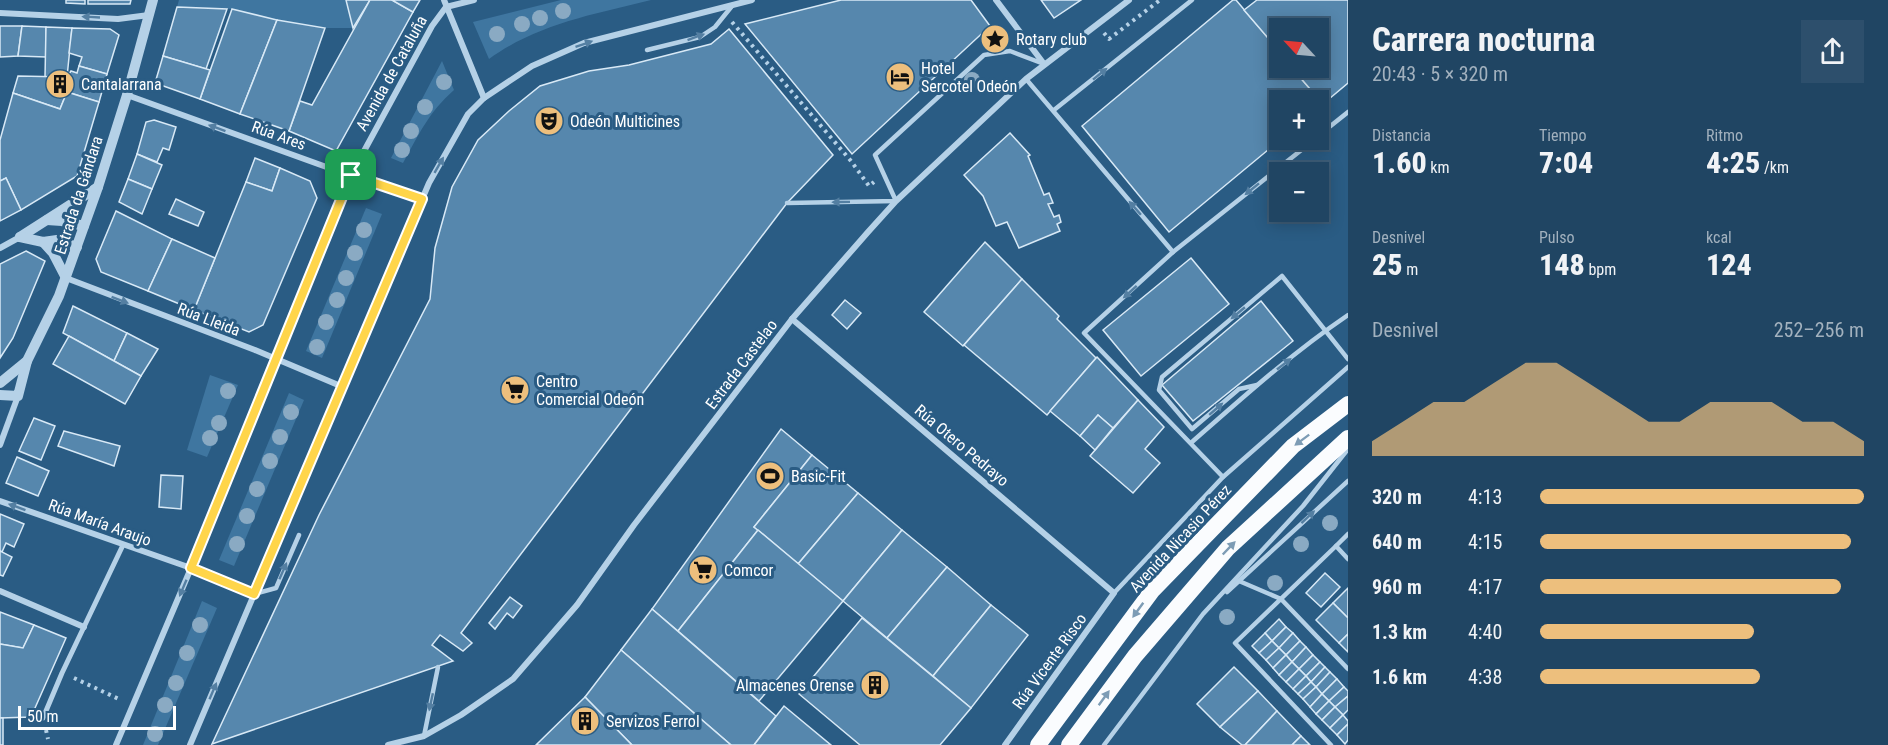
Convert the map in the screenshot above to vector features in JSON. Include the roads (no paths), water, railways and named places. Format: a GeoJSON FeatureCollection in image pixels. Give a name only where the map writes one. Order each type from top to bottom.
{"type":"FeatureCollection","features":[{"type":"Feature","properties":{"kind":"highway","name":"Avenida Nicasio Pérez"},"geometry":{"type":"LineString","coordinates":[[1038,745],[1152,591],[1293,446],[1348,404]]}},
{"type":"Feature","properties":{"kind":"highway"},"geometry":{"type":"LineString","coordinates":[[1069,745],[1135,656],[1228,548],[1348,438]]}},
{"type":"Feature","properties":{"kind":"street","name":"Estrada da Gándara"},"geometry":{"type":"LineString","coordinates":[[0,383],[27,361],[66,278],[127,95],[153,0]]}},
{"type":"Feature","properties":{"kind":"street","name":"Avenida de Cataluña"},"geometry":{"type":"LineString","coordinates":[[116,745],[191,568],[351,175],[445,3],[474,0]]}},
{"type":"Feature","properties":{"kind":"street"},"geometry":{"type":"LineString","coordinates":[[190,745],[429,183],[468,114],[484,98],[532,66],[584,43],[752,0]]}},
{"type":"Feature","properties":{"kind":"street"},"geometry":{"type":"LineString","coordinates":[[996,0],[1044,64]]}},
{"type":"Feature","properties":{"kind":"street","name":"Estrada Castelao"},"geometry":{"type":"LineString","coordinates":[[388,745],[424,736],[461,715],[513,679],[576,605],[634,525],[792,319],[896,201],[1026,79],[1129,0]]}},
{"type":"Feature","properties":{"kind":"street"},"geometry":{"type":"LineString","coordinates":[[445,3],[484,98]]}},
{"type":"Feature","properties":{"kind":"street"},"geometry":{"type":"LineString","coordinates":[[0,13],[118,19],[149,15]]}},
{"type":"Feature","properties":{"kind":"street","name":"Rúa Ares"},"geometry":{"type":"LineString","coordinates":[[127,95],[422,199]]}},
{"type":"Feature","properties":{"kind":"street"},"geometry":{"type":"LineString","coordinates":[[0,248],[98,187]]}},
{"type":"Feature","properties":{"kind":"street"},"geometry":{"type":"LineString","coordinates":[[46,220],[84,226]]}},
{"type":"Feature","properties":{"kind":"street"},"geometry":{"type":"LineString","coordinates":[[20,237],[43,242],[57,240],[77,247]]}},
{"type":"Feature","properties":{"kind":"street"},"geometry":{"type":"LineString","coordinates":[[43,242],[53,253],[66,278]]}},
{"type":"Feature","properties":{"kind":"street","name":"Rúa Lleida"},"geometry":{"type":"LineString","coordinates":[[66,278],[343,387]]}},
{"type":"Feature","properties":{"kind":"street","name":"Rúa Otero Pedrayo"},"geometry":{"type":"LineString","coordinates":[[792,319],[1114,593]]}},
{"type":"Feature","properties":{"kind":"street"},"geometry":{"type":"LineString","coordinates":[[0,445],[18,396],[27,361]]}},
{"type":"Feature","properties":{"kind":"street"},"geometry":{"type":"LineString","coordinates":[[0,394],[18,396]]}},
{"type":"Feature","properties":{"kind":"street","name":"Rúa María Araujo"},"geometry":{"type":"LineString","coordinates":[[0,501],[191,568],[254,594]]}},
{"type":"Feature","properties":{"kind":"street"},"geometry":{"type":"LineString","coordinates":[[43,718],[123,545]]}},
{"type":"Feature","properties":{"kind":"street"},"geometry":{"type":"LineString","coordinates":[[0,591],[84,627]]}},
{"type":"Feature","properties":{"kind":"street","name":"Rúa Vicente Risco"},"geometry":{"type":"LineString","coordinates":[[1005,745],[1114,593]]}},
{"type":"Feature","properties":{"kind":"lane"},"geometry":{"type":"LineString","coordinates":[[1054,110],[1192,0]]}},
{"type":"Feature","properties":{"kind":"lane"},"geometry":{"type":"LineString","coordinates":[[647,50],[700,37],[715,27],[733,4]]}},
{"type":"Feature","properties":{"kind":"lane"},"geometry":{"type":"LineString","coordinates":[[787,203],[896,201],[875,155],[984,56],[1010,51],[1044,64]]}},
{"type":"Feature","properties":{"kind":"lane"},"geometry":{"type":"LineString","coordinates":[[1026,79],[1173,252]]}},
{"type":"Feature","properties":{"kind":"lane"},"geometry":{"type":"LineString","coordinates":[[1329,127],[1348,112]]}},
{"type":"Feature","properties":{"kind":"lane"},"geometry":{"type":"LineString","coordinates":[[1223,477],[1192,442],[1084,333],[1173,252],[1301,150]]}},
{"type":"Feature","properties":{"kind":"lane"},"geometry":{"type":"LineString","coordinates":[[1257,385],[1239,389],[1192,429],[1159,390],[1162,376],[1282,276],[1348,359]]}},
{"type":"Feature","properties":{"kind":"lane"},"geometry":{"type":"LineString","coordinates":[[1192,442],[1257,385],[1348,315]]}},
{"type":"Feature","properties":{"kind":"lane"},"geometry":{"type":"LineString","coordinates":[[1114,593],[1223,477],[1348,367]]}},
{"type":"Feature","properties":{"kind":"lane"},"geometry":{"type":"LineString","coordinates":[[1104,745],[1203,614],[1303,506],[1348,449]]}},
{"type":"Feature","properties":{"kind":"lane"},"geometry":{"type":"LineString","coordinates":[[1203,614],[1348,481]]}},
{"type":"Feature","properties":{"kind":"lane"},"geometry":{"type":"LineString","coordinates":[[1331,745],[1235,643],[1348,534]]}},
{"type":"Feature","properties":{"kind":"lane"},"geometry":{"type":"LineString","coordinates":[[254,594],[276,588],[299,535]]}},
{"type":"Feature","properties":{"kind":"lane"},"geometry":{"type":"LineString","coordinates":[[1336,546],[1348,559]]}},
{"type":"Feature","properties":{"kind":"lane"},"geometry":{"type":"LineString","coordinates":[[1239,581],[1281,599],[1348,669]]}},
{"type":"Feature","properties":{"kind":"lane"},"geometry":{"type":"LineString","coordinates":[[424,736],[438,667]]}},
{"type":"Feature","properties":{"kind":"place","name":"Rotary club"},"geometry":{"type":"Point","coordinates":[995,39]}},
{"type":"Feature","properties":{"kind":"place","name":"Hotel Sercotel Odeón"},"geometry":{"type":"Point","coordinates":[900,77]}},
{"type":"Feature","properties":{"kind":"place","name":"Cantalarrana"},"geometry":{"type":"Point","coordinates":[60,84]}},
{"type":"Feature","properties":{"kind":"place","name":"Odeón Multicines"},"geometry":{"type":"Point","coordinates":[549,121]}},
{"type":"Feature","properties":{"kind":"place","name":"Centro Comercial Odeón"},"geometry":{"type":"Point","coordinates":[515,390]}},
{"type":"Feature","properties":{"kind":"place","name":"Basic-Fit"},"geometry":{"type":"Point","coordinates":[770,476]}},
{"type":"Feature","properties":{"kind":"place","name":"Comcor"},"geometry":{"type":"Point","coordinates":[703,570]}},
{"type":"Feature","properties":{"kind":"place","name":"Almacenes Orense"},"geometry":{"type":"Point","coordinates":[875,685]}},
{"type":"Feature","properties":{"kind":"place","name":"Servizos Ferrol"},"geometry":{"type":"Point","coordinates":[585,721]}}]}
